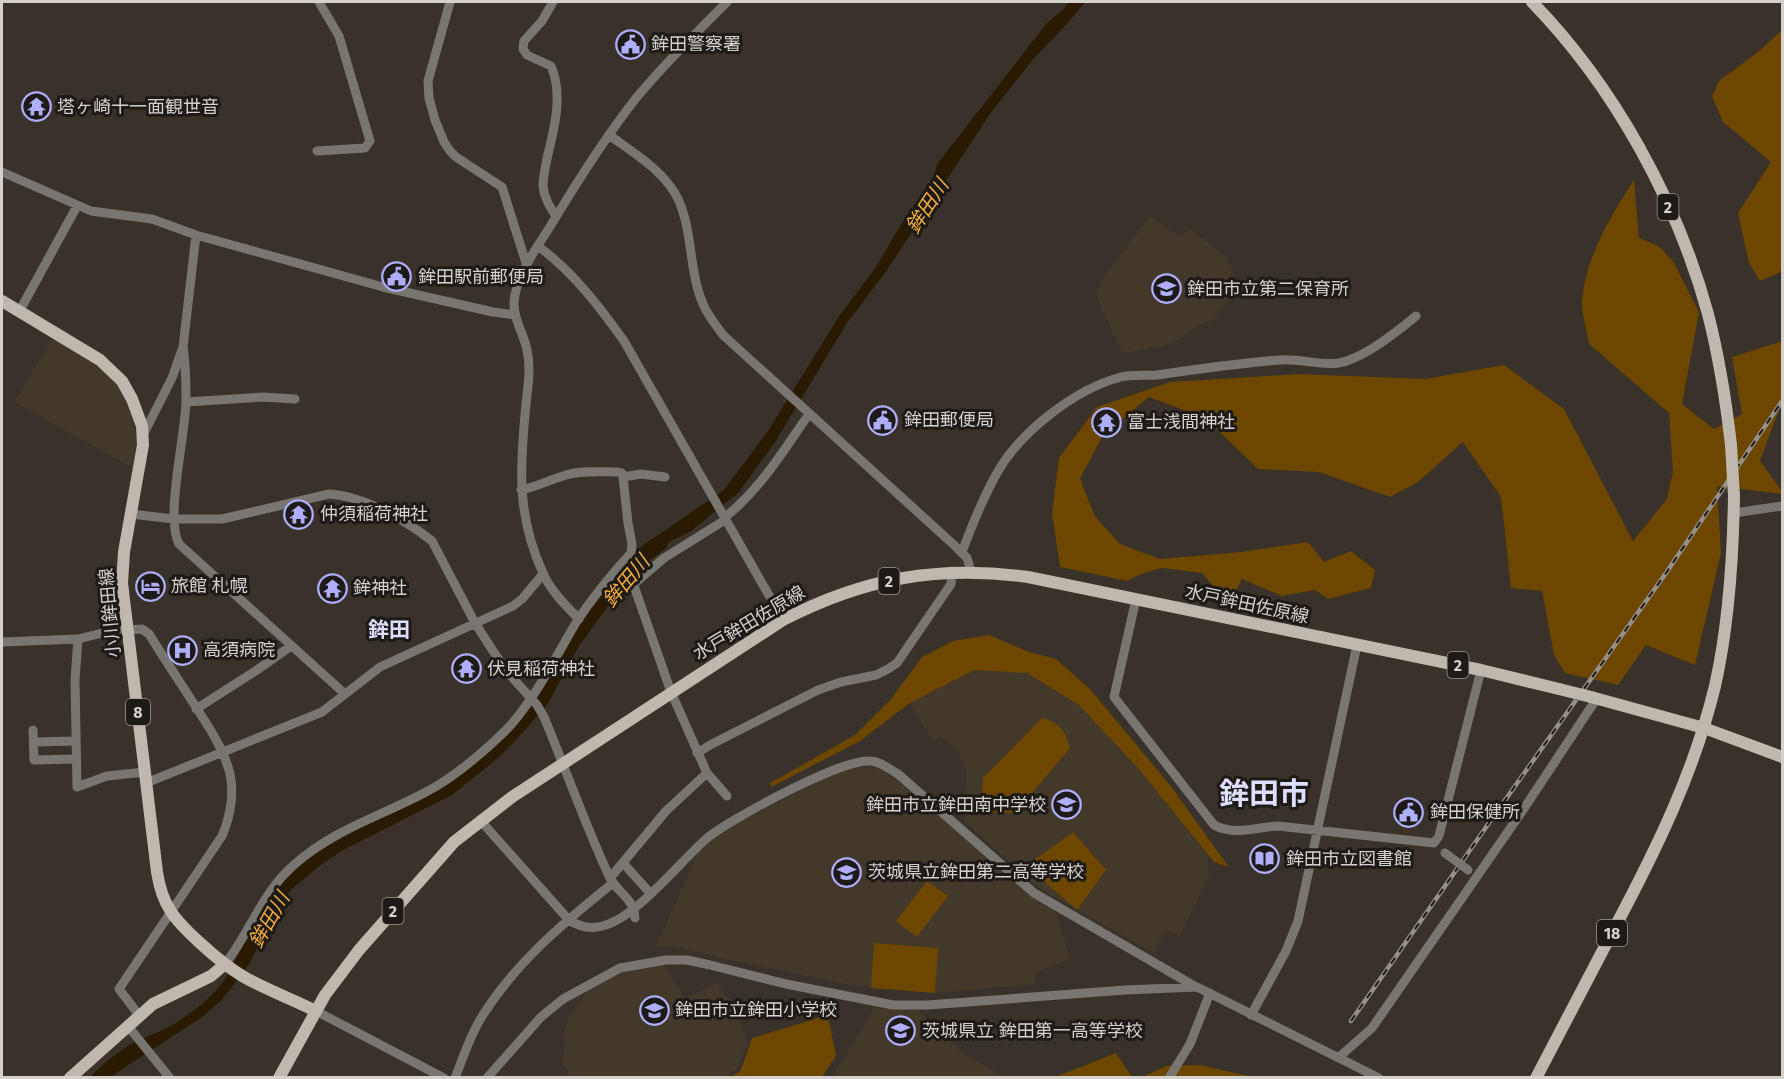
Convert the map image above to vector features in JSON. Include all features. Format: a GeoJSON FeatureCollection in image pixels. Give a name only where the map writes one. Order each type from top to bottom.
{"type":"FeatureCollection","features":[{"type":"Feature","properties":{"kind":"main road","name":"2"},"geometry":{"type":"LineString","coordinates":[[1532,2],[1557,28],[1604,88],[1628,126],[1669,208],[1707,312],[1725,394],[1731,445],[1734,513],[1733,560],[1723,647],[1704,728]]}},
{"type":"Feature","properties":{"kind":"main road","name":"小川鉾田線"},"geometry":{"type":"LineString","coordinates":[[2,302],[91,354],[115,373],[128,389],[132,399],[143,435],[143,445],[122,573],[159,884],[171,914],[180,925],[228,966]]}},
{"type":"Feature","properties":{"kind":"main road","name":"水戸鉾田佐原線"},"geometry":{"type":"LineString","coordinates":[[279,1077],[325,995],[422,877],[454,842],[480,820],[670,692],[783,620],[827,599],[904,578],[971,571],[1048,580],[1481,670],[1594,697],[1704,728],[1782,757]]}},
{"type":"Feature","properties":{"kind":"main road","name":"18"},"geometry":{"type":"LineString","coordinates":[[1536,1077],[1661,838],[1681,793],[1704,728]]}},
{"type":"Feature","properties":{"kind":"main road"},"geometry":{"type":"LineString","coordinates":[[70,1077],[127,1025],[162,999],[228,966],[244,977],[316,1011]]}},
{"type":"Feature","properties":{"kind":"street"},"geometry":{"type":"LineString","coordinates":[[317,151],[365,148],[370,141],[339,36],[320,2]]}},
{"type":"Feature","properties":{"kind":"street"},"geometry":{"type":"LineString","coordinates":[[450,2],[428,81],[429,98],[435,120],[450,151],[502,187],[527,266]]}},
{"type":"Feature","properties":{"kind":"street"},"geometry":{"type":"LineString","coordinates":[[553,2],[542,21],[524,40],[523,49],[527,55],[551,66],[557,78],[553,133],[543,186],[547,201],[556,216]]}},
{"type":"Feature","properties":{"kind":"street"},"geometry":{"type":"LineString","coordinates":[[579,619],[543,574],[533,545],[521,490],[521,452],[530,364],[527,348],[514,315],[516,292],[538,246],[609,135],[651,80],[727,2]]}},
{"type":"Feature","properties":{"kind":"street"},"geometry":{"type":"LineString","coordinates":[[609,135],[658,172],[674,192],[684,214],[698,289],[710,318],[723,335],[962,552],[967,558],[971,571]]}},
{"type":"Feature","properties":{"kind":"street"},"geometry":{"type":"LineString","coordinates":[[2,172],[91,211],[152,219],[196,235],[383,287],[514,315]]}},
{"type":"Feature","properties":{"kind":"street"},"geometry":{"type":"LineString","coordinates":[[19,312],[77,206]]}},
{"type":"Feature","properties":{"kind":"street"},"geometry":{"type":"LineString","coordinates":[[196,235],[183,347],[186,402],[174,533],[179,544],[345,694]]}},
{"type":"Feature","properties":{"kind":"street"},"geometry":{"type":"LineString","coordinates":[[538,246],[593,298],[619,333],[783,620]]}},
{"type":"Feature","properties":{"kind":"street"},"geometry":{"type":"LineString","coordinates":[[962,552],[976,515],[998,471],[1026,435],[1053,411],[1073,398],[1123,376],[1153,375],[1288,359],[1338,364],[1377,345],[1416,316]]}},
{"type":"Feature","properties":{"kind":"street"},"geometry":{"type":"LineString","coordinates":[[143,435],[167,388],[183,347]]}},
{"type":"Feature","properties":{"kind":"street"},"geometry":{"type":"LineString","coordinates":[[186,402],[263,397],[295,399]]}},
{"type":"Feature","properties":{"kind":"street"},"geometry":{"type":"LineString","coordinates":[[727,796],[707,773],[697,753],[670,692],[634,586],[635,582],[664,558],[743,503],[760,483],[808,413]]}},
{"type":"Feature","properties":{"kind":"street"},"geometry":{"type":"LineString","coordinates":[[228,966],[274,884],[294,865],[352,826],[445,781],[502,735],[532,699],[579,619],[631,553],[632,544],[622,473],[582,472],[521,490]]}},
{"type":"Feature","properties":{"kind":"street"},"geometry":{"type":"LineString","coordinates":[[623,477],[641,474],[665,477]]}},
{"type":"Feature","properties":{"kind":"street"},"geometry":{"type":"LineString","coordinates":[[131,514],[174,519],[222,519],[329,494],[339,494],[361,501],[421,532],[432,541],[476,623],[510,675],[532,699],[544,717],[585,822],[612,881],[635,907],[635,918]]}},
{"type":"Feature","properties":{"kind":"street"},"geometry":{"type":"LineString","coordinates":[[1734,513],[1782,506]]}},
{"type":"Feature","properties":{"kind":"street"},"geometry":{"type":"LineString","coordinates":[[620,567],[635,582]]}},
{"type":"Feature","properties":{"kind":"street"},"geometry":{"type":"LineString","coordinates":[[697,753],[818,690],[841,682],[876,675],[897,663],[951,585],[952,572]]}},
{"type":"Feature","properties":{"kind":"street"},"geometry":{"type":"LineString","coordinates":[[78,639],[75,680],[77,787],[107,776],[146,777],[222,752],[322,712],[380,667],[513,606],[543,574]]}},
{"type":"Feature","properties":{"kind":"street"},"geometry":{"type":"LineString","coordinates":[[1136,599],[1114,697],[1214,825],[1224,830],[1240,831],[1260,826],[1278,826],[1434,843],[1473,873]]}},
{"type":"Feature","properties":{"kind":"street"},"geometry":{"type":"LineString","coordinates":[[2,642],[78,639],[128,628],[142,629],[149,634],[228,765],[231,779],[231,804],[228,822],[222,836],[119,989],[140,1015]]}},
{"type":"Feature","properties":{"kind":"street"},"geometry":{"type":"LineString","coordinates":[[1251,1015],[1292,938],[1303,902],[1357,645]]}},
{"type":"Feature","properties":{"kind":"street"},"geometry":{"type":"LineString","coordinates":[[196,709],[291,646]]}},
{"type":"Feature","properties":{"kind":"street"},"geometry":{"type":"LineString","coordinates":[[1434,843],[1439,836],[1481,670]]}},
{"type":"Feature","properties":{"kind":"street"},"geometry":{"type":"LineString","coordinates":[[1338,1058],[1372,1028],[1473,873],[1594,697]]}},
{"type":"Feature","properties":{"kind":"street"},"geometry":{"type":"LineString","coordinates":[[33,730],[34,760],[76,759]]}},
{"type":"Feature","properties":{"kind":"street"},"geometry":{"type":"LineString","coordinates":[[34,742],[76,741]]}},
{"type":"Feature","properties":{"kind":"street"},"geometry":{"type":"LineString","coordinates":[[480,820],[575,925],[586,927],[606,925],[635,907],[702,842],[732,820],[820,776],[842,767],[870,760],[898,774],[1047,902],[1197,987],[1379,1077]]}},
{"type":"Feature","properties":{"kind":"street"},"geometry":{"type":"LineString","coordinates":[[455,1077],[479,1020],[526,959],[612,881],[622,863],[666,811],[707,773]]}},
{"type":"Feature","properties":{"kind":"street"},"geometry":{"type":"LineString","coordinates":[[622,863],[650,893]]}},
{"type":"Feature","properties":{"kind":"street"},"geometry":{"type":"LineString","coordinates":[[620,968],[622,957]]}},
{"type":"Feature","properties":{"kind":"street"},"geometry":{"type":"LineString","coordinates":[[487,1077],[554,1006],[580,988],[620,968],[658,960],[687,960],[893,1005],[1197,987]]}},
{"type":"Feature","properties":{"kind":"street"},"geometry":{"type":"LineString","coordinates":[[1169,1077],[1190,1044],[1210,993]]}},
{"type":"Feature","properties":{"kind":"street"},"geometry":{"type":"LineString","coordinates":[[316,1011],[444,1077]]}},
{"type":"Feature","properties":{"kind":"street"},"geometry":{"type":"LineString","coordinates":[[127,1025],[170,1077]]}},
{"type":"Feature","properties":{"kind":"shaded area"},"geometry":{"type":"Polygon","coordinates":[[[1782,30],[1782,269],[1779,273],[1760,281],[1749,263],[1738,213],[1771,162],[1723,122],[1712,96],[1720,80],[1758,52],[1782,30]]]}},
{"type":"Feature","properties":{"kind":"shaded area"},"geometry":{"type":"Polygon","coordinates":[[[1634,180],[1639,238],[1659,246],[1674,263],[1699,312],[1682,404],[1714,429],[1742,414],[1732,357],[1782,341],[1782,407],[1780,407],[1760,461],[1782,494],[1717,486],[1721,553],[1695,665],[1646,645],[1618,685],[1565,673],[1554,655],[1542,591],[1511,588],[1501,497],[1463,442],[1418,482],[1390,497],[1319,472],[1258,469],[1205,418],[1149,397],[1103,435],[1080,479],[1095,516],[1120,544],[1160,559],[1241,552],[1308,542],[1324,562],[1351,551],[1375,570],[1371,588],[1328,599],[1315,590],[1282,596],[1242,579],[1229,605],[1202,573],[1162,568],[1127,581],[1060,567],[1052,513],[1059,458],[1097,407],[1170,382],[1298,374],[1425,379],[1504,365],[1564,409],[1633,541],[1667,499],[1673,471],[1669,413],[1589,344],[1582,303],[1593,254],[1616,208],[1634,180]]]}},
{"type":"Feature","properties":{"kind":"shaded area","name":"鉾田市立第二保育所"},"geometry":{"type":"Polygon","coordinates":[[[1150,216],[1180,237],[1190,229],[1226,257],[1238,283],[1213,320],[1198,325],[1183,337],[1167,345],[1130,352],[1121,351],[1096,295],[1103,278],[1150,216]]]}},
{"type":"Feature","properties":{"kind":"shaded area"},"geometry":{"type":"Polygon","coordinates":[[[53,338],[89,360],[110,376],[123,391],[135,424],[137,444],[133,468],[14,402],[53,338]]]}},
{"type":"Feature","properties":{"kind":"shaded area"},"geometry":{"type":"Polygon","coordinates":[[[989,635],[1029,652],[1056,659],[1090,689],[1170,785],[1229,867],[1214,862],[1137,767],[1079,705],[1027,673],[974,670],[910,703],[860,741],[771,787],[770,783],[855,735],[891,699],[922,657],[953,641],[989,635]]]}},
{"type":"Feature","properties":{"kind":"shaded area","name":"鉾田市立鉾田南中学校"},"geometry":{"type":"Polygon","coordinates":[[[990,666],[1018,670],[1048,683],[1097,717],[1207,854],[1209,875],[1180,936],[1165,930],[1154,953],[1039,888],[965,822],[966,768],[955,747],[940,737],[933,741],[910,703],[961,674],[990,666]]]}},
{"type":"Feature","properties":{"kind":"shaded area"},"geometry":{"type":"Polygon","coordinates":[[[1042,718],[1061,728],[1070,748],[1017,811],[1000,813],[994,811],[985,802],[983,778],[1042,718]]]}},
{"type":"Feature","properties":{"kind":"shaded area","name":"茨城県立鉾田第二高等学校"},"geometry":{"type":"Polygon","coordinates":[[[873,766],[883,770],[949,822],[1031,895],[1056,912],[1070,959],[1035,973],[1035,984],[935,993],[850,985],[673,946],[656,946],[700,849],[727,828],[826,778],[855,768],[873,766]]]}},
{"type":"Feature","properties":{"kind":"shaded area"},"geometry":{"type":"Polygon","coordinates":[[[1073,832],[1106,870],[1077,910],[1026,866],[1073,832]]]}},
{"type":"Feature","properties":{"kind":"shaded area"},"geometry":{"type":"Polygon","coordinates":[[[927,881],[948,896],[917,937],[896,921],[927,881]]]}},
{"type":"Feature","properties":{"kind":"shaded area"},"geometry":{"type":"Polygon","coordinates":[[[874,943],[938,948],[935,993],[871,988],[874,943]]]}},
{"type":"Feature","properties":{"kind":"shaded area","name":"鉾田市立鉾田小学校"},"geometry":{"type":"Polygon","coordinates":[[[663,964],[685,998],[718,983],[746,1039],[746,1048],[737,1068],[726,1077],[567,1077],[569,1072],[562,1063],[565,1045],[563,1036],[567,1022],[590,987],[624,972],[663,964]]]}},
{"type":"Feature","properties":{"kind":"shaded area","name":"茨城県立 鉾田第一高等学校"},"geometry":{"type":"Polygon","coordinates":[[[875,1008],[918,1010],[962,1052],[1004,1077],[831,1078],[875,1008]]]}},
{"type":"Feature","properties":{"kind":"shaded area"},"geometry":{"type":"Polygon","coordinates":[[[828,1015],[836,1056],[822,1077],[731,1077],[741,1070],[752,1038],[828,1015]]]}},
{"type":"Feature","properties":{"kind":"shaded area"},"geometry":{"type":"Polygon","coordinates":[[[1116,1053],[1132,1077],[1055,1077],[1116,1053]]]}},
{"type":"Feature","properties":{"kind":"shaded area"},"geometry":{"type":"Polygon","coordinates":[[[1200,1065],[1253,1077],[1141,1078],[1166,1066],[1200,1065]]]}},
{"type":"Feature","properties":{"kind":"water","name":"鉾田川"},"geometry":{"type":"Polygon","coordinates":[[[1069,2],[1085,2],[1034,58],[992,111],[885,273],[847,323],[775,442],[739,492],[691,531],[669,542],[665,549],[638,569],[579,646],[547,705],[516,740],[498,758],[452,795],[341,851],[318,867],[292,889],[278,907],[249,964],[222,1000],[202,1017],[111,1077],[89,1078],[121,1050],[175,1023],[198,1008],[211,995],[224,981],[270,897],[287,876],[330,845],[448,781],[504,738],[597,596],[642,546],[724,490],[766,434],[840,315],[876,267],[906,216],[930,185],[938,163],[1047,23],[1069,2]]]}},
{"type":"Feature","properties":{"kind":"railway"},"geometry":{"type":"LineString","coordinates":[[1351,1021],[1666,573],[1782,401]]}},
{"type":"Feature","properties":{"kind":"place","name":"鉾田警察署"},"geometry":{"type":"Point","coordinates":[630,44]}},
{"type":"Feature","properties":{"kind":"place","name":"塔ヶ崎十一面観世音"},"geometry":{"type":"Point","coordinates":[36,107]}},
{"type":"Feature","properties":{"kind":"place","name":"鉾田駅前郵便局"},"geometry":{"type":"Point","coordinates":[397,277]}},
{"type":"Feature","properties":{"kind":"place","name":"鉾田市立第二保育所"},"geometry":{"type":"Point","coordinates":[1166,289]}},
{"type":"Feature","properties":{"kind":"place","name":"鉾田郵便局"},"geometry":{"type":"Point","coordinates":[883,420]}},
{"type":"Feature","properties":{"kind":"place","name":"富士浅間神社"},"geometry":{"type":"Point","coordinates":[1106,422]}},
{"type":"Feature","properties":{"kind":"place","name":"仲須稲荷神社"},"geometry":{"type":"Point","coordinates":[299,514]}},
{"type":"Feature","properties":{"kind":"place","name":"旅館 札幌"},"geometry":{"type":"Point","coordinates":[150,586]}},
{"type":"Feature","properties":{"kind":"place","name":"鉾神社"},"geometry":{"type":"Point","coordinates":[332,588]}},
{"type":"Feature","properties":{"kind":"place","name":"高須病院"},"geometry":{"type":"Point","coordinates":[182,650]}},
{"type":"Feature","properties":{"kind":"place","name":"伏見稲荷神社"},"geometry":{"type":"Point","coordinates":[466,669]}},
{"type":"Feature","properties":{"kind":"place","name":"鉾田市立鉾田南中学校"},"geometry":{"type":"Point","coordinates":[1067,805]}},
{"type":"Feature","properties":{"kind":"place","name":"鉾田保健所"},"geometry":{"type":"Point","coordinates":[1409,812]}},
{"type":"Feature","properties":{"kind":"place","name":"鉾田市立図書館"},"geometry":{"type":"Point","coordinates":[1265,859]}},
{"type":"Feature","properties":{"kind":"place","name":"茨城県立鉾田第二高等学校"},"geometry":{"type":"Point","coordinates":[847,872]}},
{"type":"Feature","properties":{"kind":"place","name":"鉾田市立鉾田小学校"},"geometry":{"type":"Point","coordinates":[654,1010]}},
{"type":"Feature","properties":{"kind":"place","name":"茨城県立 鉾田第一高等学校"},"geometry":{"type":"Point","coordinates":[901,1031]}},
{"type":"Feature","properties":{"kind":"district","name":"鉾田"},"geometry":{"type":"Point","coordinates":[389,630]}},
{"type":"Feature","properties":{"kind":"district","name":"鉾田市"},"geometry":{"type":"Point","coordinates":[1264,794]}}]}
